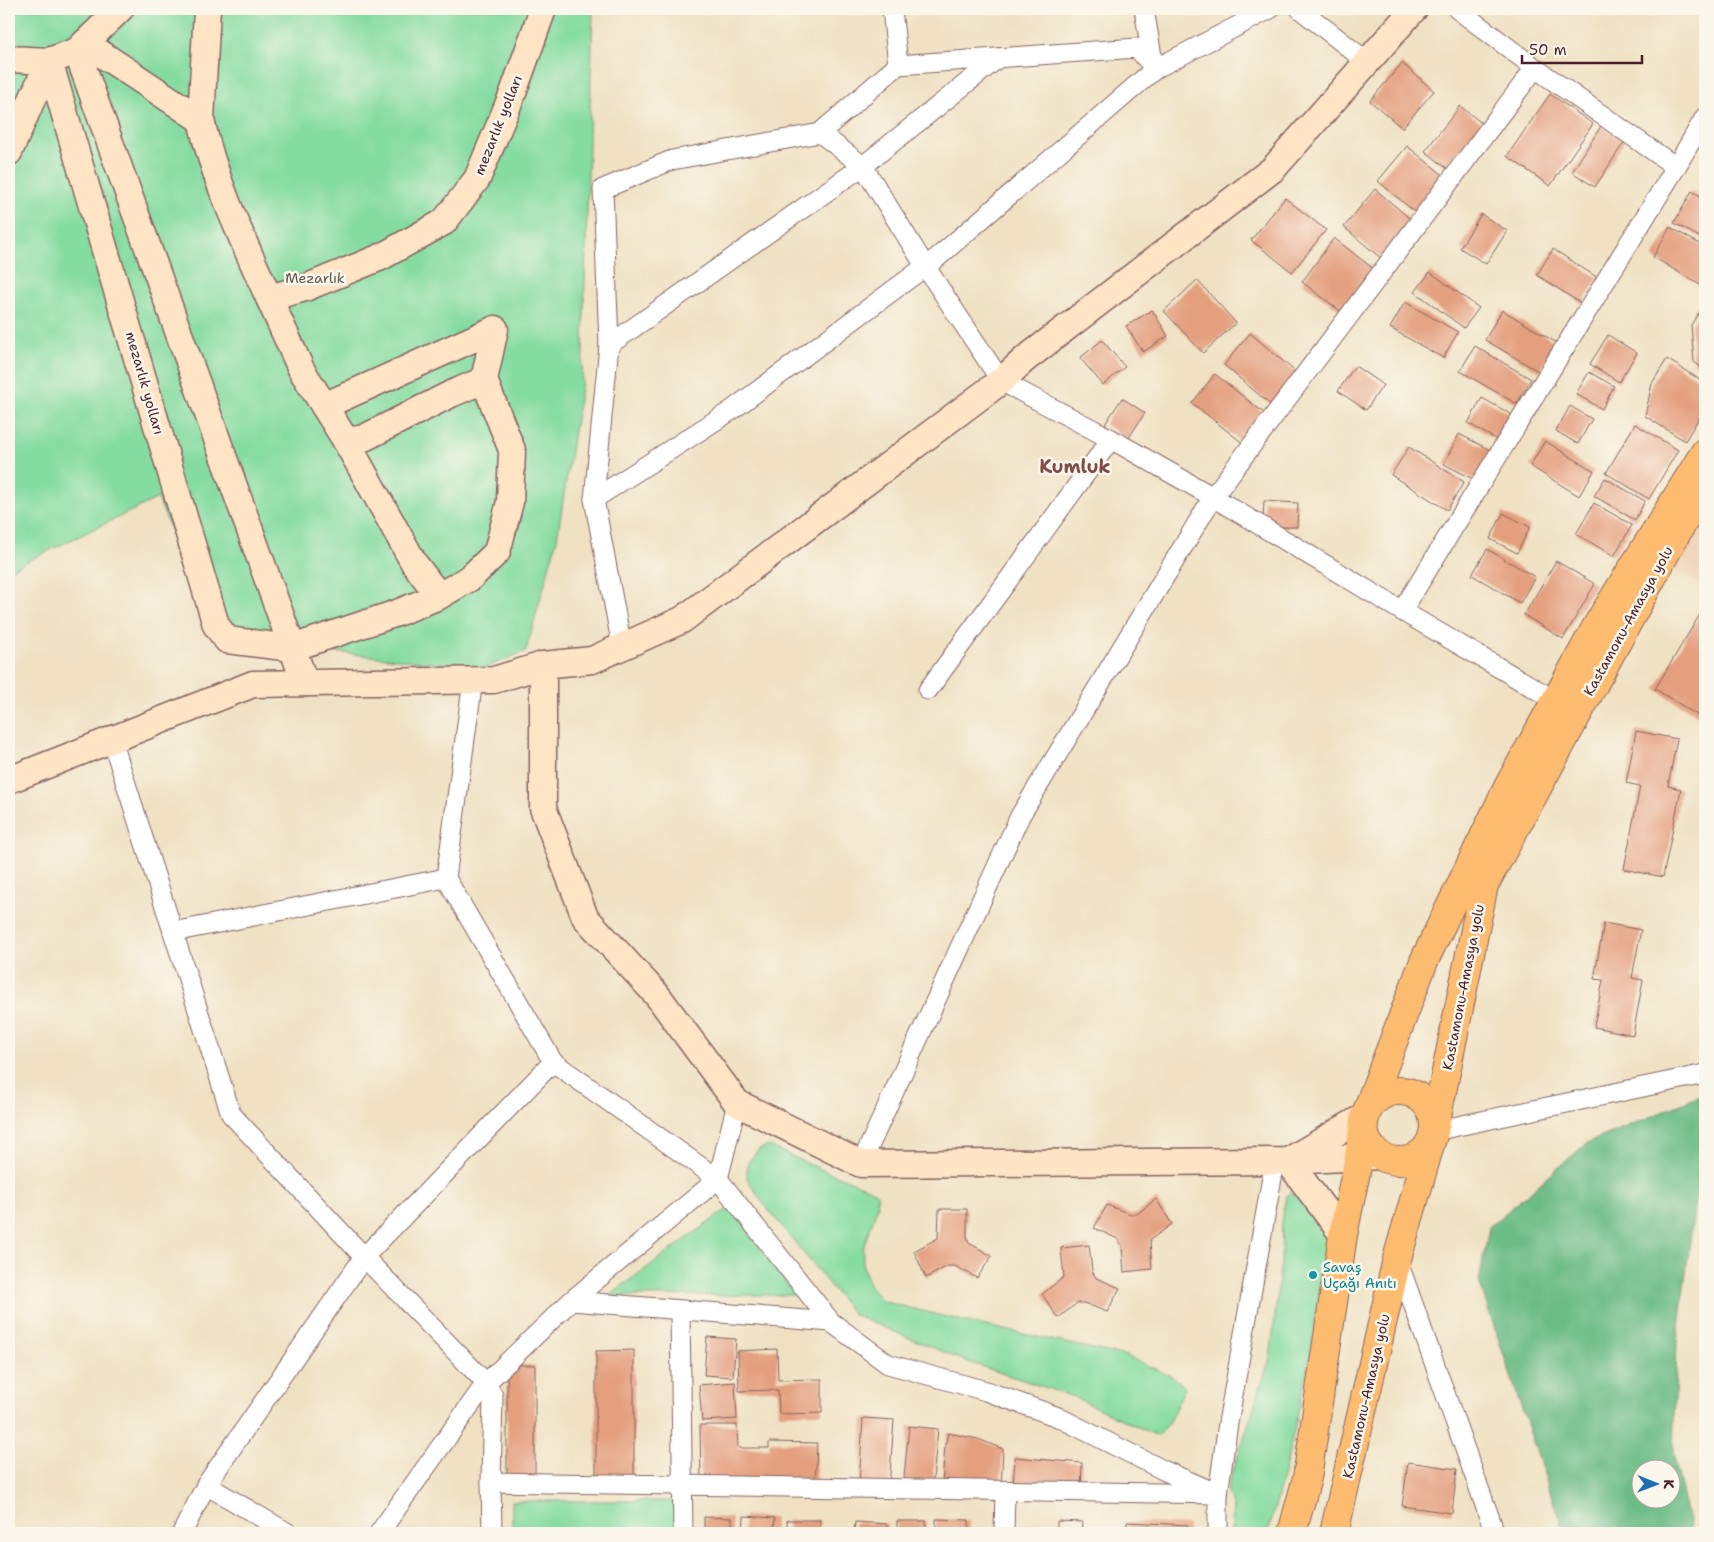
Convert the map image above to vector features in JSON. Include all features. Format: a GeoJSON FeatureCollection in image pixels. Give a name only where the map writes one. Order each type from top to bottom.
{"type":"FeatureCollection","features":[{"type":"Feature","properties":{"kind":"main road","name":"Kastamonu-Amasya yolu"},"geometry":{"type":"LineString","coordinates":[[1365,1116],[1424,961],[1508,787],[1599,622],[1705,452]]}},
{"type":"Feature","properties":{"kind":"main road","name":"Kastamonu-Amasya yolu"},"geometry":{"type":"LineString","coordinates":[[1334,1533],[1397,1259],[1434,1131],[1484,885],[1676,534],[1705,485]]}},
{"type":"Feature","properties":{"kind":"main road"},"geometry":{"type":"LineString","coordinates":[[1292,1533],[1307,1478],[1343,1236],[1372,1149],[1366,1139],[1364,1128],[1365,1116],[1370,1106],[1378,1097],[1389,1092],[1412,1093],[1422,1099],[1429,1108],[1433,1119],[1434,1131],[1423,1152],[1414,1158],[1402,1161],[1370,1157]]}},
{"type":"Feature","properties":{"kind":"street"},"geometry":{"type":"LineString","coordinates":[[9,59],[49,61],[81,47],[120,9]]}},
{"type":"Feature","properties":{"kind":"street"},"geometry":{"type":"LineString","coordinates":[[207,9],[202,120],[209,153],[232,216],[301,370],[346,441],[414,563],[439,596]]}},
{"type":"Feature","properties":{"kind":"street","name":"mezarlık yolları"},"geometry":{"type":"LineString","coordinates":[[269,298],[304,288],[381,257],[444,222],[477,179],[513,93],[542,9]]}},
{"type":"Feature","properties":{"kind":"street"},"geometry":{"type":"LineString","coordinates":[[892,9],[898,65]]}},
{"type":"Feature","properties":{"kind":"street"},"geometry":{"type":"LineString","coordinates":[[1144,9],[1155,69]]}},
{"type":"Feature","properties":{"kind":"street"},"geometry":{"type":"LineString","coordinates":[[594,500],[732,410],[925,266],[1155,69],[1270,9]]}},
{"type":"Feature","properties":{"kind":"street"},"geometry":{"type":"LineString","coordinates":[[1300,9],[1367,62]]}},
{"type":"Feature","properties":{"kind":"street"},"geometry":{"type":"LineString","coordinates":[[9,780],[253,684],[483,680],[543,665],[592,660],[682,620],[1001,381],[1024,360],[1274,169],[1414,9]]}},
{"type":"Feature","properties":{"kind":"street"},"geometry":{"type":"LineString","coordinates":[[1457,9],[1534,68],[1676,167]]}},
{"type":"Feature","properties":{"kind":"street"},"geometry":{"type":"LineString","coordinates":[[81,47],[202,120]]}},
{"type":"Feature","properties":{"kind":"street"},"geometry":{"type":"LineString","coordinates":[[81,47],[304,683]]}},
{"type":"Feature","properties":{"kind":"street"},"geometry":{"type":"LineString","coordinates":[[622,647],[594,500],[609,346],[603,189],[672,160],[820,132],[898,65],[1138,48],[1155,69]]}},
{"type":"Feature","properties":{"kind":"street"},"geometry":{"type":"LineString","coordinates":[[609,346],[863,166],[998,58]]}},
{"type":"Feature","properties":{"kind":"street"},"geometry":{"type":"LineString","coordinates":[[9,152],[49,61]]}},
{"type":"Feature","properties":{"kind":"street","name":"mezarlık yolları"},"geometry":{"type":"LineString","coordinates":[[49,61],[216,624],[227,640],[292,648],[397,613],[439,596],[470,578],[497,552],[510,502],[512,450],[484,380]]}},
{"type":"Feature","properties":{"kind":"street"},"geometry":{"type":"LineString","coordinates":[[861,1164],[1020,816],[1213,498],[1534,68]]}},
{"type":"Feature","properties":{"kind":"street"},"geometry":{"type":"LineString","coordinates":[[1402,611],[1705,117]]}},
{"type":"Feature","properties":{"kind":"street"},"geometry":{"type":"LineString","coordinates":[[820,132],[863,166],[925,266],[1001,381],[1111,439],[1556,701]]}},
{"type":"Feature","properties":{"kind":"street"},"geometry":{"type":"LineString","coordinates":[[324,406],[495,329],[484,380],[364,438],[346,441]]}},
{"type":"Feature","properties":{"kind":"street"},"geometry":{"type":"LineString","coordinates":[[928,690],[1111,439]]}},
{"type":"Feature","properties":{"kind":"street"},"geometry":{"type":"LineString","coordinates":[[543,665],[543,808],[586,917],[657,995],[737,1103],[861,1164],[1281,1161],[1370,1157]]}},
{"type":"Feature","properties":{"kind":"street"},"geometry":{"type":"LineString","coordinates":[[483,680],[446,878],[553,1062],[718,1179],[831,1322],[888,1364],[986,1391],[1058,1417],[1165,1471],[1218,1494]]}},
{"type":"Feature","properties":{"kind":"street"},"geometry":{"type":"LineString","coordinates":[[112,740],[231,1114],[364,1257],[486,1383],[493,1396],[492,1533]]}},
{"type":"Feature","properties":{"kind":"street"},"geometry":{"type":"LineString","coordinates":[[174,932],[446,878]]}},
{"type":"Feature","properties":{"kind":"street"},"geometry":{"type":"LineString","coordinates":[[182,1533],[206,1485],[364,1257],[553,1062]]}},
{"type":"Feature","properties":{"kind":"street"},"geometry":{"type":"LineString","coordinates":[[1434,1131],[1705,1074]]}},
{"type":"Feature","properties":{"kind":"street"},"geometry":{"type":"LineString","coordinates":[[379,1533],[486,1383],[570,1301],[718,1179],[737,1103]]}},
{"type":"Feature","properties":{"kind":"street"},"geometry":{"type":"LineString","coordinates":[[1281,1161],[1365,1116]]}},
{"type":"Feature","properties":{"kind":"street"},"geometry":{"type":"LineString","coordinates":[[1281,1161],[1343,1236]]}},
{"type":"Feature","properties":{"kind":"street"},"geometry":{"type":"LineString","coordinates":[[1218,1533],[1218,1494],[1228,1423],[1281,1161]]}},
{"type":"Feature","properties":{"kind":"street"},"geometry":{"type":"LineString","coordinates":[[1397,1259],[1495,1533]]}},
{"type":"Feature","properties":{"kind":"street"},"geometry":{"type":"LineString","coordinates":[[570,1301],[831,1322]]}},
{"type":"Feature","properties":{"kind":"street"},"geometry":{"type":"LineString","coordinates":[[680,1310],[683,1533]]}},
{"type":"Feature","properties":{"kind":"street"},"geometry":{"type":"LineString","coordinates":[[491,1482],[1218,1494]]}},
{"type":"Feature","properties":{"kind":"street"},"geometry":{"type":"LineString","coordinates":[[206,1485],[288,1533]]}},
{"type":"Feature","properties":{"kind":"street"},"geometry":{"type":"LineString","coordinates":[[1004,1533],[1005,1490]]}},
{"type":"Feature","properties":{"kind":"shaded area"},"geometry":{"type":"Polygon","coordinates":[[[1705,521],[1705,587],[1675,571],[1705,521]]]}},
{"type":"Feature","properties":{"kind":"green space","name":"Mezarlık"},"geometry":{"type":"Polygon","coordinates":[[[9,9],[593,9],[582,381],[557,539],[526,651],[483,669],[213,638],[158,498],[9,570],[9,9]]]}},
{"type":"Feature","properties":{"kind":"green space"},"geometry":{"type":"Polygon","coordinates":[[[1705,1094],[1705,1124],[1677,1342],[1673,1452],[1675,1460],[1632,1460],[1632,1510],[1682,1510],[1682,1490],[1692,1533],[1564,1533],[1479,1282],[1489,1227],[1587,1143],[1705,1094]]]}},
{"type":"Feature","properties":{"kind":"green space"},"geometry":{"type":"Polygon","coordinates":[[[769,1146],[868,1188],[877,1194],[878,1206],[863,1248],[863,1267],[870,1286],[882,1301],[963,1321],[1126,1356],[1171,1376],[1185,1388],[1167,1426],[1157,1436],[1074,1397],[965,1361],[854,1315],[762,1202],[747,1178],[747,1164],[759,1149],[769,1146]]]}},
{"type":"Feature","properties":{"kind":"green space"},"geometry":{"type":"Polygon","coordinates":[[[1291,1192],[1328,1228],[1310,1359],[1285,1470],[1268,1533],[1231,1533],[1233,1508],[1227,1489],[1270,1358],[1281,1262],[1282,1215],[1286,1197],[1291,1192]]]}},
{"type":"Feature","properties":{"kind":"green space"},"geometry":{"type":"Polygon","coordinates":[[[730,1207],[795,1295],[608,1296],[730,1207]]]}},
{"type":"Feature","properties":{"kind":"green space"},"geometry":{"type":"Polygon","coordinates":[[[1705,1323],[1705,1486],[1700,1388],[1705,1323]]]}},
{"type":"Feature","properties":{"kind":"green space"},"geometry":{"type":"Polygon","coordinates":[[[512,1501],[677,1501],[677,1533],[512,1533],[512,1501]]]}},
{"type":"Feature","properties":{"kind":"building"},"geometry":{"type":"Polygon","coordinates":[[[1402,63],[1434,91],[1402,128],[1370,101],[1402,63]]]}},
{"type":"Feature","properties":{"kind":"building"},"geometry":{"type":"Polygon","coordinates":[[[1550,94],[1593,124],[1550,186],[1507,156],[1550,94]]]}},
{"type":"Feature","properties":{"kind":"building"},"geometry":{"type":"Polygon","coordinates":[[[1460,106],[1484,125],[1449,170],[1425,151],[1460,106]]]}},
{"type":"Feature","properties":{"kind":"building"},"geometry":{"type":"Polygon","coordinates":[[[1601,126],[1625,141],[1595,187],[1572,172],[1601,126]]]}},
{"type":"Feature","properties":{"kind":"building"},"geometry":{"type":"Polygon","coordinates":[[[1407,146],[1447,178],[1417,214],[1378,181],[1407,146]]]}},
{"type":"Feature","properties":{"kind":"building"},"geometry":{"type":"Polygon","coordinates":[[[1375,189],[1414,222],[1383,260],[1344,227],[1375,189]]]}},
{"type":"Feature","properties":{"kind":"building"},"geometry":{"type":"Polygon","coordinates":[[[1692,191],[1705,199],[1705,240],[1674,223],[1692,191]]]}},
{"type":"Feature","properties":{"kind":"building"},"geometry":{"type":"Polygon","coordinates":[[[1285,198],[1326,230],[1292,272],[1251,240],[1285,198]]]}},
{"type":"Feature","properties":{"kind":"building"},"geometry":{"type":"Polygon","coordinates":[[[1481,214],[1507,231],[1486,264],[1460,248],[1481,214]]]}},
{"type":"Feature","properties":{"kind":"building"},"geometry":{"type":"Polygon","coordinates":[[[1670,227],[1705,247],[1705,288],[1653,257],[1670,227]]]}},
{"type":"Feature","properties":{"kind":"building"},"geometry":{"type":"Polygon","coordinates":[[[1334,238],[1375,270],[1343,313],[1302,282],[1334,238]]]}},
{"type":"Feature","properties":{"kind":"building"},"geometry":{"type":"Polygon","coordinates":[[[1553,249],[1598,278],[1582,304],[1537,275],[1553,249]]]}},
{"type":"Feature","properties":{"kind":"building"},"geometry":{"type":"Polygon","coordinates":[[[1430,272],[1479,308],[1464,328],[1415,292],[1430,272]]]}},
{"type":"Feature","properties":{"kind":"building"},"geometry":{"type":"Polygon","coordinates":[[[1197,280],[1236,323],[1203,353],[1164,311],[1197,280]]]}},
{"type":"Feature","properties":{"kind":"building"},"geometry":{"type":"Polygon","coordinates":[[[1405,302],[1458,332],[1443,358],[1390,328],[1405,302]]]}},
{"type":"Feature","properties":{"kind":"building"},"geometry":{"type":"Polygon","coordinates":[[[1705,303],[1705,370],[1694,362],[1691,325],[1705,303]]]}},
{"type":"Feature","properties":{"kind":"building"},"geometry":{"type":"Polygon","coordinates":[[[1152,310],[1168,336],[1143,352],[1126,326],[1152,310]]]}},
{"type":"Feature","properties":{"kind":"building"},"geometry":{"type":"Polygon","coordinates":[[[1502,310],[1557,343],[1540,372],[1485,340],[1502,310]]]}},
{"type":"Feature","properties":{"kind":"building"},"geometry":{"type":"Polygon","coordinates":[[[1250,333],[1298,374],[1271,405],[1224,365],[1250,333]]]}},
{"type":"Feature","properties":{"kind":"building"},"geometry":{"type":"Polygon","coordinates":[[[1608,335],[1637,353],[1619,382],[1590,364],[1608,335]]]}},
{"type":"Feature","properties":{"kind":"building"},"geometry":{"type":"Polygon","coordinates":[[[1102,340],[1125,367],[1103,385],[1080,358],[1102,340]]]}},
{"type":"Feature","properties":{"kind":"building"},"geometry":{"type":"Polygon","coordinates":[[[1475,346],[1531,379],[1517,404],[1460,371],[1475,346]]]}},
{"type":"Feature","properties":{"kind":"building"},"geometry":{"type":"Polygon","coordinates":[[[1667,359],[1705,383],[1705,408],[1685,441],[1645,416],[1652,383],[1667,359]]]}},
{"type":"Feature","properties":{"kind":"building"},"geometry":{"type":"Polygon","coordinates":[[[1355,366],[1383,385],[1366,410],[1338,391],[1355,366]]]}},
{"type":"Feature","properties":{"kind":"building"},"geometry":{"type":"Polygon","coordinates":[[[1589,372],[1614,386],[1602,409],[1576,394],[1589,372]]]}},
{"type":"Feature","properties":{"kind":"building"},"geometry":{"type":"Polygon","coordinates":[[[1215,374],[1268,416],[1245,445],[1192,403],[1215,374]]]}},
{"type":"Feature","properties":{"kind":"building"},"geometry":{"type":"Polygon","coordinates":[[[1122,398],[1145,413],[1128,439],[1105,424],[1122,398]]]}},
{"type":"Feature","properties":{"kind":"building"},"geometry":{"type":"Polygon","coordinates":[[[1482,398],[1514,416],[1500,442],[1468,423],[1482,398]]]}},
{"type":"Feature","properties":{"kind":"building"},"geometry":{"type":"Polygon","coordinates":[[[1570,406],[1592,419],[1578,444],[1556,431],[1570,406]]]}},
{"type":"Feature","properties":{"kind":"building"},"geometry":{"type":"Polygon","coordinates":[[[1635,424],[1678,450],[1649,499],[1606,473],[1635,424]]]}},
{"type":"Feature","properties":{"kind":"building"},"geometry":{"type":"Polygon","coordinates":[[[1459,434],[1492,451],[1477,481],[1444,464],[1459,434]]]}},
{"type":"Feature","properties":{"kind":"building"},"geometry":{"type":"Polygon","coordinates":[[[1545,441],[1594,471],[1579,496],[1530,466],[1545,441]]]}},
{"type":"Feature","properties":{"kind":"building"},"geometry":{"type":"Polygon","coordinates":[[[1409,447],[1464,482],[1447,510],[1391,475],[1409,447]]]}},
{"type":"Feature","properties":{"kind":"building"},"geometry":{"type":"Polygon","coordinates":[[[1605,478],[1645,501],[1635,520],[1594,496],[1605,478]]]}},
{"type":"Feature","properties":{"kind":"building"},"geometry":{"type":"Polygon","coordinates":[[[1264,501],[1298,503],[1297,527],[1280,527],[1263,520],[1264,501]]]}},
{"type":"Feature","properties":{"kind":"building"},"geometry":{"type":"Polygon","coordinates":[[[1594,503],[1632,525],[1614,556],[1576,534],[1594,503]]]}},
{"type":"Feature","properties":{"kind":"building"},"geometry":{"type":"Polygon","coordinates":[[[1503,513],[1530,527],[1517,553],[1490,539],[1503,513]]]}},
{"type":"Feature","properties":{"kind":"building"},"geometry":{"type":"Polygon","coordinates":[[[1487,549],[1535,577],[1520,603],[1472,575],[1487,549]]]}},
{"type":"Feature","properties":{"kind":"building"},"geometry":{"type":"Polygon","coordinates":[[[1556,561],[1595,584],[1563,639],[1524,615],[1556,561]]]}},
{"type":"Feature","properties":{"kind":"building"},"geometry":{"type":"Polygon","coordinates":[[[1705,606],[1705,720],[1655,689],[1705,606]]]}},
{"type":"Feature","properties":{"kind":"building"},"geometry":{"type":"Polygon","coordinates":[[[1636,731],[1677,739],[1668,786],[1681,789],[1663,877],[1624,869],[1640,786],[1626,783],[1636,731]]]}},
{"type":"Feature","properties":{"kind":"building"},"geometry":{"type":"Polygon","coordinates":[[[1604,923],[1641,930],[1632,978],[1643,980],[1633,1035],[1594,1027],[1603,980],[1594,979],[1604,923]]]}},
{"type":"Feature","properties":{"kind":"building"},"geometry":{"type":"Polygon","coordinates":[[[1156,1199],[1172,1224],[1150,1240],[1152,1269],[1124,1272],[1122,1246],[1118,1239],[1094,1228],[1107,1205],[1130,1214],[1137,1214],[1156,1199]]]}},
{"type":"Feature","properties":{"kind":"building"},"geometry":{"type":"Polygon","coordinates":[[[939,1209],[967,1209],[967,1236],[969,1243],[992,1256],[977,1278],[955,1266],[948,1266],[926,1278],[914,1251],[938,1238],[939,1209]]]}},
{"type":"Feature","properties":{"kind":"building"},"geometry":{"type":"Polygon","coordinates":[[[1089,1245],[1092,1271],[1096,1278],[1120,1288],[1107,1312],[1084,1303],[1077,1303],[1058,1318],[1042,1294],[1064,1277],[1061,1248],[1089,1245]]]}},
{"type":"Feature","properties":{"kind":"building"},"geometry":{"type":"Polygon","coordinates":[[[707,1337],[736,1339],[733,1377],[704,1375],[707,1337]]]}},
{"type":"Feature","properties":{"kind":"building"},"geometry":{"type":"Polygon","coordinates":[[[777,1349],[778,1380],[822,1379],[822,1413],[779,1414],[778,1390],[739,1391],[738,1351],[777,1349]]]}},
{"type":"Feature","properties":{"kind":"building"},"geometry":{"type":"Polygon","coordinates":[[[634,1350],[634,1482],[596,1482],[596,1351],[634,1350]]]}},
{"type":"Feature","properties":{"kind":"building"},"geometry":{"type":"Polygon","coordinates":[[[507,1365],[535,1365],[535,1481],[507,1481],[507,1365]]]}},
{"type":"Feature","properties":{"kind":"building"},"geometry":{"type":"Polygon","coordinates":[[[735,1382],[737,1419],[702,1421],[699,1385],[735,1382]]]}},
{"type":"Feature","properties":{"kind":"building"},"geometry":{"type":"Polygon","coordinates":[[[863,1418],[894,1420],[889,1487],[859,1485],[863,1418]]]}},
{"type":"Feature","properties":{"kind":"building"},"geometry":{"type":"Polygon","coordinates":[[[700,1425],[737,1425],[738,1448],[769,1448],[769,1442],[817,1443],[815,1487],[701,1481],[700,1425]]]}},
{"type":"Feature","properties":{"kind":"building"},"geometry":{"type":"Polygon","coordinates":[[[909,1426],[938,1429],[932,1489],[903,1486],[909,1426]]]}},
{"type":"Feature","properties":{"kind":"building"},"geometry":{"type":"Polygon","coordinates":[[[948,1433],[978,1439],[1003,1449],[1001,1488],[942,1483],[945,1445],[948,1433]]]}},
{"type":"Feature","properties":{"kind":"building"},"geometry":{"type":"Polygon","coordinates":[[[1015,1457],[1082,1463],[1081,1489],[1013,1486],[1015,1457]]]}},
{"type":"Feature","properties":{"kind":"building"},"geometry":{"type":"Polygon","coordinates":[[[1408,1462],[1457,1469],[1452,1513],[1402,1506],[1408,1462]]]}},
{"type":"Feature","properties":{"kind":"building"},"geometry":{"type":"Polygon","coordinates":[[[744,1516],[775,1518],[774,1533],[743,1533],[744,1516]]]}},
{"type":"Feature","properties":{"kind":"building"},"geometry":{"type":"Polygon","coordinates":[[[704,1517],[732,1518],[732,1533],[704,1533],[704,1517]]]}},
{"type":"Feature","properties":{"kind":"building"},"geometry":{"type":"Polygon","coordinates":[[[936,1519],[969,1520],[969,1533],[936,1533],[936,1519]]]}},
{"type":"Feature","properties":{"kind":"building"},"geometry":{"type":"Polygon","coordinates":[[[787,1520],[820,1520],[819,1533],[787,1533],[787,1520]]]}},
{"type":"Feature","properties":{"kind":"building"},"geometry":{"type":"Polygon","coordinates":[[[897,1521],[926,1521],[926,1533],[897,1533],[897,1521]]]}},
{"type":"Feature","properties":{"kind":"building"},"geometry":{"type":"Polygon","coordinates":[[[1057,1521],[1082,1522],[1081,1533],[1057,1533],[1057,1521]]]}},
{"type":"Feature","properties":{"kind":"building"},"geometry":{"type":"Polygon","coordinates":[[[855,1522],[887,1524],[887,1533],[854,1533],[855,1522]]]}},
{"type":"Feature","properties":{"kind":"building"},"geometry":{"type":"Polygon","coordinates":[[[1127,1522],[1188,1525],[1188,1533],[1127,1533],[1127,1522]]]}},
{"type":"Feature","properties":{"kind":"place","name":"Savaş Uçağı Anıtı"},"geometry":{"type":"Point","coordinates":[1313,1275]}},
{"type":"Feature","properties":{"kind":"district","name":"Kumluk"},"geometry":{"type":"Point","coordinates":[1075,466]}}]}
